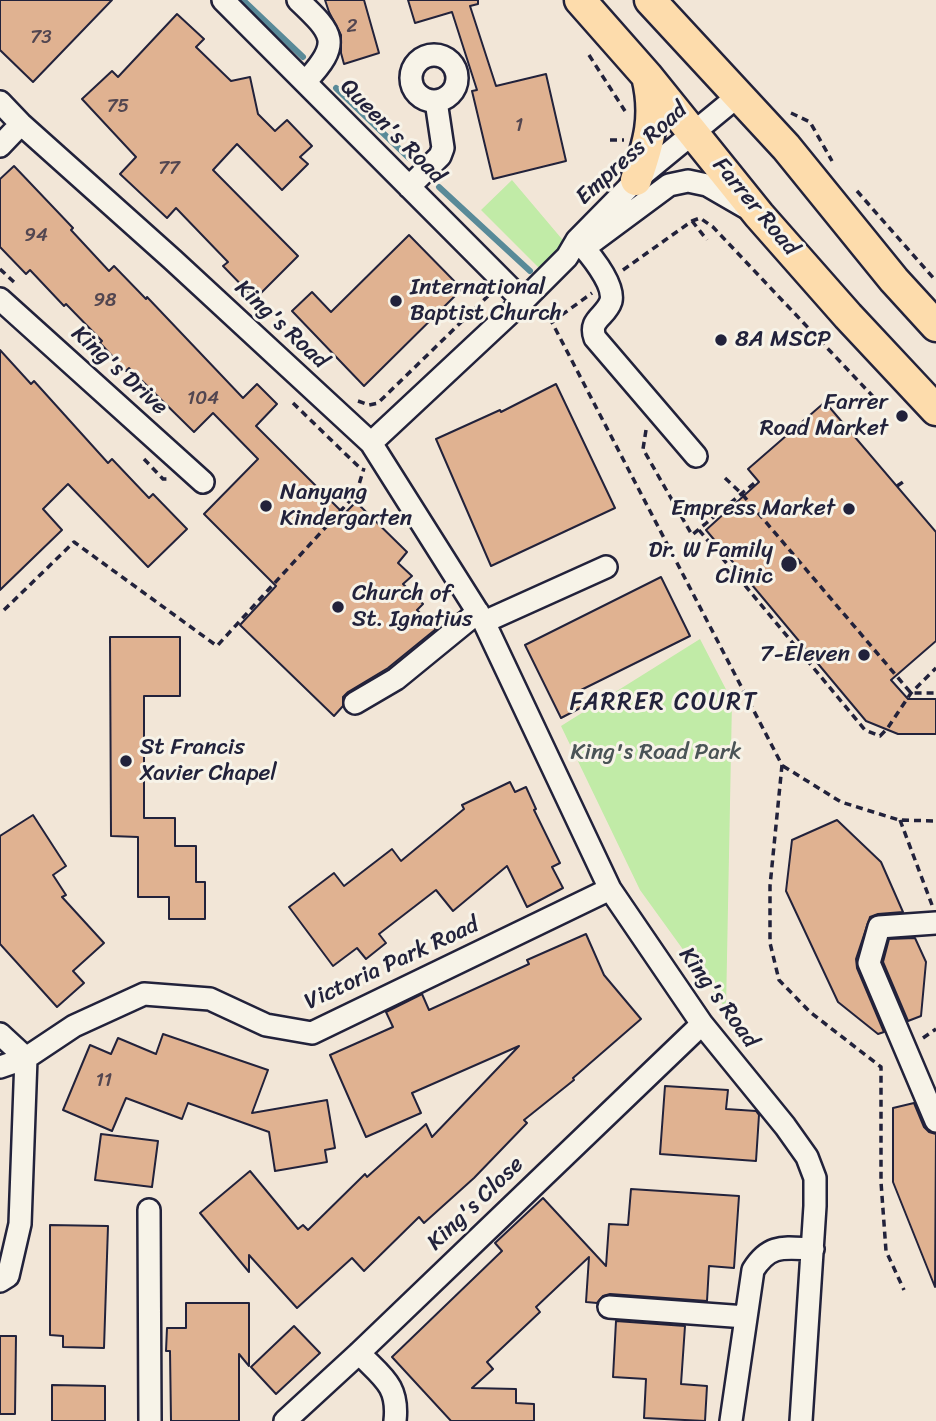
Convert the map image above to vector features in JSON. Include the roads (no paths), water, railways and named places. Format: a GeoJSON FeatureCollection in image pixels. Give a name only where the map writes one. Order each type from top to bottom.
{"type":"FeatureCollection","features":[{"type":"Feature","properties":{"kind":"highway","name":"Farrer Road"},"geometry":{"type":"LineString","coordinates":[[580,0],[647,76],[759,215],[936,410]]}},
{"type":"Feature","properties":{"kind":"highway"},"geometry":{"type":"LineString","coordinates":[[650,0],[786,147],[894,280],[936,326]]}},
{"type":"Feature","properties":{"kind":"highway"},"geometry":{"type":"LineString","coordinates":[[635,180],[650,141],[652,95],[647,76]]}},
{"type":"Feature","properties":{"kind":"street","name":"Queen's Road"},"geometry":{"type":"LineString","coordinates":[[223,0],[503,281],[529,295]]}},
{"type":"Feature","properties":{"kind":"street"},"geometry":{"type":"LineString","coordinates":[[298,0],[321,22],[328,37],[329,51],[325,59],[304,82]]}},
{"type":"Feature","properties":{"kind":"street","name":"Empress Road"},"geometry":{"type":"LineString","coordinates":[[371,443],[529,295],[576,248],[635,180],[738,96]]}},
{"type":"Feature","properties":{"kind":"street"},"geometry":{"type":"LineString","coordinates":[[409,187],[440,156],[443,148],[436,101]]}},
{"type":"Feature","properties":{"kind":"street","name":"King's Road"},"geometry":{"type":"LineString","coordinates":[[0,102],[371,443],[481,617],[610,889],[702,1024],[807,1157],[815,1178],[801,1421]]}},
{"type":"Feature","properties":{"kind":"street"},"geometry":{"type":"LineString","coordinates":[[0,146],[21,124]]}},
{"type":"Feature","properties":{"kind":"street","name":"Empress Road"},"geometry":{"type":"LineString","coordinates":[[576,248],[669,185],[688,181],[707,185],[759,215]]}},
{"type":"Feature","properties":{"kind":"street"},"geometry":{"type":"LineString","coordinates":[[576,248],[608,281],[611,300],[594,322],[592,330],[595,338],[696,456]]}},
{"type":"Feature","properties":{"kind":"street","name":"King's Drive"},"geometry":{"type":"LineString","coordinates":[[0,299],[203,482]]}},
{"type":"Feature","properties":{"kind":"street"},"geometry":{"type":"LineString","coordinates":[[355,703],[396,679],[481,617],[606,566]]}},
{"type":"Feature","properties":{"kind":"street","name":"Victoria Park Road"},"geometry":{"type":"LineString","coordinates":[[0,1067],[26,1058],[74,1026],[144,994],[210,999],[266,1025],[312,1033],[610,889]]}},
{"type":"Feature","properties":{"kind":"street"},"geometry":{"type":"LineString","coordinates":[[936,923],[879,927],[869,963],[936,1121]]}},
{"type":"Feature","properties":{"kind":"street","name":"King's Close"},"geometry":{"type":"LineString","coordinates":[[285,1421],[702,1024]]}},
{"type":"Feature","properties":{"kind":"street"},"geometry":{"type":"LineString","coordinates":[[0,1034],[26,1058],[20,1224],[8,1276],[0,1281]]}},
{"type":"Feature","properties":{"kind":"street"},"geometry":{"type":"LineString","coordinates":[[149,1210],[150,1421]]}},
{"type":"Feature","properties":{"kind":"street"},"geometry":{"type":"LineString","coordinates":[[731,1421],[754,1270],[762,1256],[777,1248],[813,1249]]}},
{"type":"Feature","properties":{"kind":"street"},"geometry":{"type":"LineString","coordinates":[[609,1307],[746,1317]]}},
{"type":"Feature","properties":{"kind":"street"},"geometry":{"type":"LineString","coordinates":[[359,1353],[392,1388],[396,1399],[395,1421]]}},
{"type":"Feature","properties":{"kind":"waterway"},"geometry":{"type":"LineString","coordinates":[[243,0],[303,57]]}},
{"type":"Feature","properties":{"kind":"waterway"},"geometry":{"type":"LineString","coordinates":[[336,88],[409,158]]}},
{"type":"Feature","properties":{"kind":"waterway"},"geometry":{"type":"LineString","coordinates":[[439,187],[530,271]]}},
{"type":"Feature","properties":{"kind":"place","name":"International Baptist Church"},"geometry":{"type":"Point","coordinates":[396,301]}},
{"type":"Feature","properties":{"kind":"place","name":"8A MSCP"},"geometry":{"type":"Point","coordinates":[721,340]}},
{"type":"Feature","properties":{"kind":"place","name":"Farrer Road Market"},"geometry":{"type":"Point","coordinates":[902,416]}},
{"type":"Feature","properties":{"kind":"place","name":"Nanyang Kindergarten"},"geometry":{"type":"Point","coordinates":[266,506]}},
{"type":"Feature","properties":{"kind":"place","name":"Empress Market"},"geometry":{"type":"Point","coordinates":[849,509]}},
{"type":"Feature","properties":{"kind":"place","name":"Dr. W Family Clinic"},"geometry":{"type":"Point","coordinates":[789,564]}},
{"type":"Feature","properties":{"kind":"place","name":"Church of St. Ignatius"},"geometry":{"type":"Point","coordinates":[338,607]}},
{"type":"Feature","properties":{"kind":"place","name":"7-Eleven"},"geometry":{"type":"Point","coordinates":[864,655]}},
{"type":"Feature","properties":{"kind":"place","name":"St Francis Xavier Chapel"},"geometry":{"type":"Point","coordinates":[126,761]}},
{"type":"Feature","properties":{"kind":"district","name":"FARRER COURT"},"geometry":{"type":"Point","coordinates":[664,703]}},
{"type":"Feature","properties":{"kind":"park label","name":"King's Road Park"},"geometry":{"type":"Point","coordinates":[656,753]}}]}
